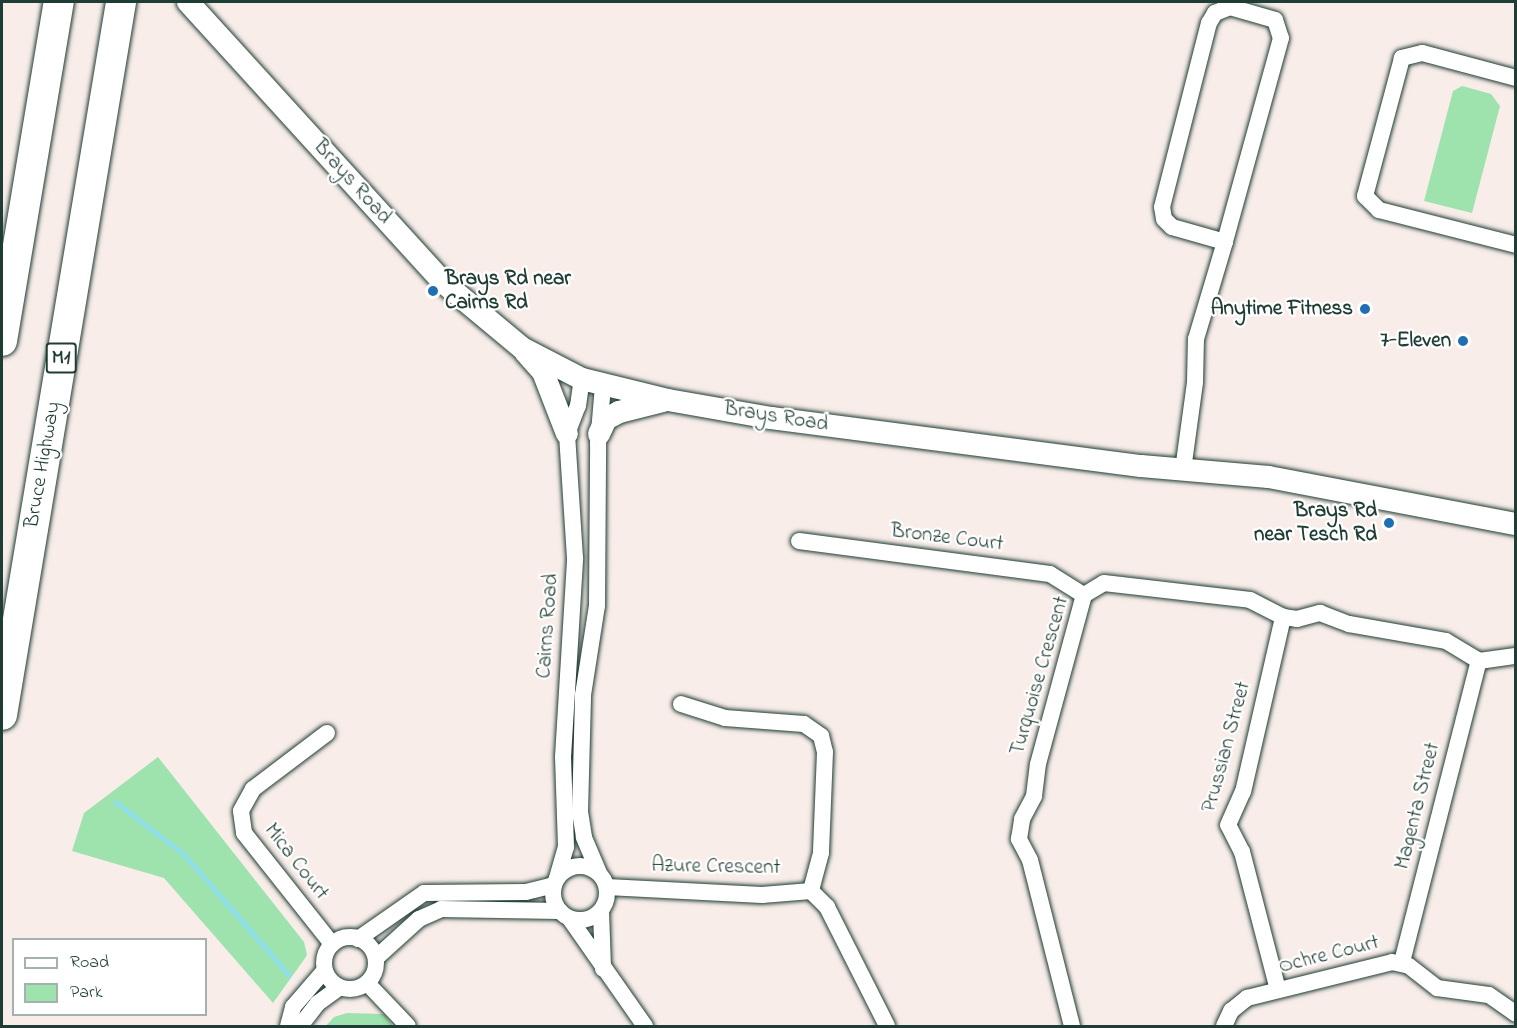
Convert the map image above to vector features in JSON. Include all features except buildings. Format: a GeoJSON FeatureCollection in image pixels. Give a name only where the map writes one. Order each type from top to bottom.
{"type":"FeatureCollection","features":[{"type":"Feature","properties":{"kind":"highway"},"geometry":{"type":"LineString","coordinates":[[2,341],[59,2]]}},
{"type":"Feature","properties":{"kind":"highway","name":"Bruce Highway"},"geometry":{"type":"LineString","coordinates":[[2,715],[121,2]]}},
{"type":"Feature","properties":{"kind":"main road","name":"Brays Road"},"geometry":{"type":"LineString","coordinates":[[188,2],[444,283],[522,348],[582,379],[603,386],[668,400],[960,444],[1289,480],[1515,524]]}},
{"type":"Feature","properties":{"kind":"main road"},"geometry":{"type":"LineString","coordinates":[[522,348],[543,372],[567,434]]}},
{"type":"Feature","properties":{"kind":"main road"},"geometry":{"type":"LineString","coordinates":[[599,434],[606,419],[619,412],[668,400]]}},
{"type":"Feature","properties":{"kind":"street"},"geometry":{"type":"LineString","coordinates":[[1183,470],[1195,382],[1196,339],[1225,242],[1281,38],[1275,20],[1230,7],[1215,14],[1209,23],[1161,211],[1172,227],[1225,242]]}},
{"type":"Feature","properties":{"kind":"street"},"geometry":{"type":"LineString","coordinates":[[1515,78],[1422,53],[1402,58],[1365,196],[1379,210],[1515,245]]}},
{"type":"Feature","properties":{"kind":"street","name":"Cairns Road"},"geometry":{"type":"LineString","coordinates":[[555,881],[566,848],[563,757],[575,558],[567,434],[578,406],[582,379]]}},
{"type":"Feature","properties":{"kind":"street","name":"Cairns Road"},"geometry":{"type":"LineString","coordinates":[[603,386],[599,434],[597,606],[583,695],[580,812],[584,837],[603,880]]}},
{"type":"Feature","properties":{"kind":"street","name":"Bronze Court"},"geometry":{"type":"LineString","coordinates":[[799,541],[1050,574],[1084,595]]}},
{"type":"Feature","properties":{"kind":"street","name":"Turquoise Crescent"},"geometry":{"type":"LineString","coordinates":[[1072,1026],[1029,860],[1020,839],[1022,819],[1034,796],[1038,764],[1084,595],[1104,583],[1125,584],[1250,600],[1283,617]]}},
{"type":"Feature","properties":{"kind":"street"},"geometry":{"type":"LineString","coordinates":[[1283,617],[1297,619],[1320,613],[1349,624],[1446,640],[1479,661],[1515,656]]}},
{"type":"Feature","properties":{"kind":"street","name":"Prussian Street"},"geometry":{"type":"LineString","coordinates":[[1278,990],[1242,852],[1228,825],[1243,792],[1283,617]]}},
{"type":"Feature","properties":{"kind":"street","name":"Magenta Street"},"geometry":{"type":"LineString","coordinates":[[1402,962],[1479,661]]}},
{"type":"Feature","properties":{"kind":"street"},"geometry":{"type":"LineString","coordinates":[[681,704],[724,718],[804,724],[821,736],[825,752],[821,853],[811,891],[820,896],[830,912],[887,1026]]}},
{"type":"Feature","properties":{"kind":"street","name":"Mica Court"},"geometry":{"type":"LineString","coordinates":[[327,733],[253,789],[241,811],[244,833],[332,944]]}},
{"type":"Feature","properties":{"kind":"street"},"geometry":{"type":"LineString","coordinates":[[358,939],[424,893],[526,892],[555,881],[577,865],[603,880],[601,911],[603,969]]}},
{"type":"Feature","properties":{"kind":"street","name":"Azure Crescent"},"geometry":{"type":"LineString","coordinates":[[603,880],[762,895],[811,891]]}},
{"type":"Feature","properties":{"kind":"street"},"geometry":{"type":"LineString","coordinates":[[555,881],[553,900],[645,1026]]}},
{"type":"Feature","properties":{"kind":"street"},"geometry":{"type":"LineString","coordinates":[[376,958],[419,919],[441,909],[565,915],[587,920],[601,911]]}},
{"type":"Feature","properties":{"kind":"street"},"geometry":{"type":"LineString","coordinates":[[345,938],[358,939],[370,946],[376,958],[375,972],[367,983],[354,990],[339,988],[324,971],[324,956],[332,944],[345,938]]}},
{"type":"Feature","properties":{"kind":"street","name":"Ochre Court"},"geometry":{"type":"LineString","coordinates":[[1224,1026],[1238,1004],[1278,990],[1402,962],[1437,988],[1488,995],[1515,1014]]}},
{"type":"Feature","properties":{"kind":"street"},"geometry":{"type":"LineString","coordinates":[[288,1026],[293,1006],[324,971]]}},
{"type":"Feature","properties":{"kind":"street"},"geometry":{"type":"LineString","coordinates":[[367,983],[408,1026]]}},
{"type":"Feature","properties":{"kind":"street"},"geometry":{"type":"LineString","coordinates":[[300,1026],[318,1003],[339,988]]}},
{"type":"Feature","properties":{"kind":"green space"},"geometry":{"type":"Polygon","coordinates":[[[1462,86],[1491,94],[1500,106],[1472,213],[1424,201],[1453,91],[1462,86]]]}},
{"type":"Feature","properties":{"kind":"green space"},"geometry":{"type":"Polygon","coordinates":[[[158,757],[304,942],[307,955],[273,1003],[164,878],[72,851],[84,813],[158,757]]]}},
{"type":"Feature","properties":{"kind":"green space"},"geometry":{"type":"Polygon","coordinates":[[[347,1013],[384,1014],[393,1026],[326,1026],[334,1017],[347,1013]]]}},
{"type":"Feature","properties":{"kind":"waterway"},"geometry":{"type":"LineString","coordinates":[[116,802],[184,854],[289,975]]}},
{"type":"Feature","properties":{"kind":"place","name":"Brays Rd near Cairns Rd"},"geometry":{"type":"Point","coordinates":[433,291]}},
{"type":"Feature","properties":{"kind":"place","name":"Anytime Fitness"},"geometry":{"type":"Point","coordinates":[1365,309]}},
{"type":"Feature","properties":{"kind":"place","name":"7-Eleven"},"geometry":{"type":"Point","coordinates":[1463,341]}},
{"type":"Feature","properties":{"kind":"place","name":"Brays Rd near Tesch Rd"},"geometry":{"type":"Point","coordinates":[1389,523]}}]}
